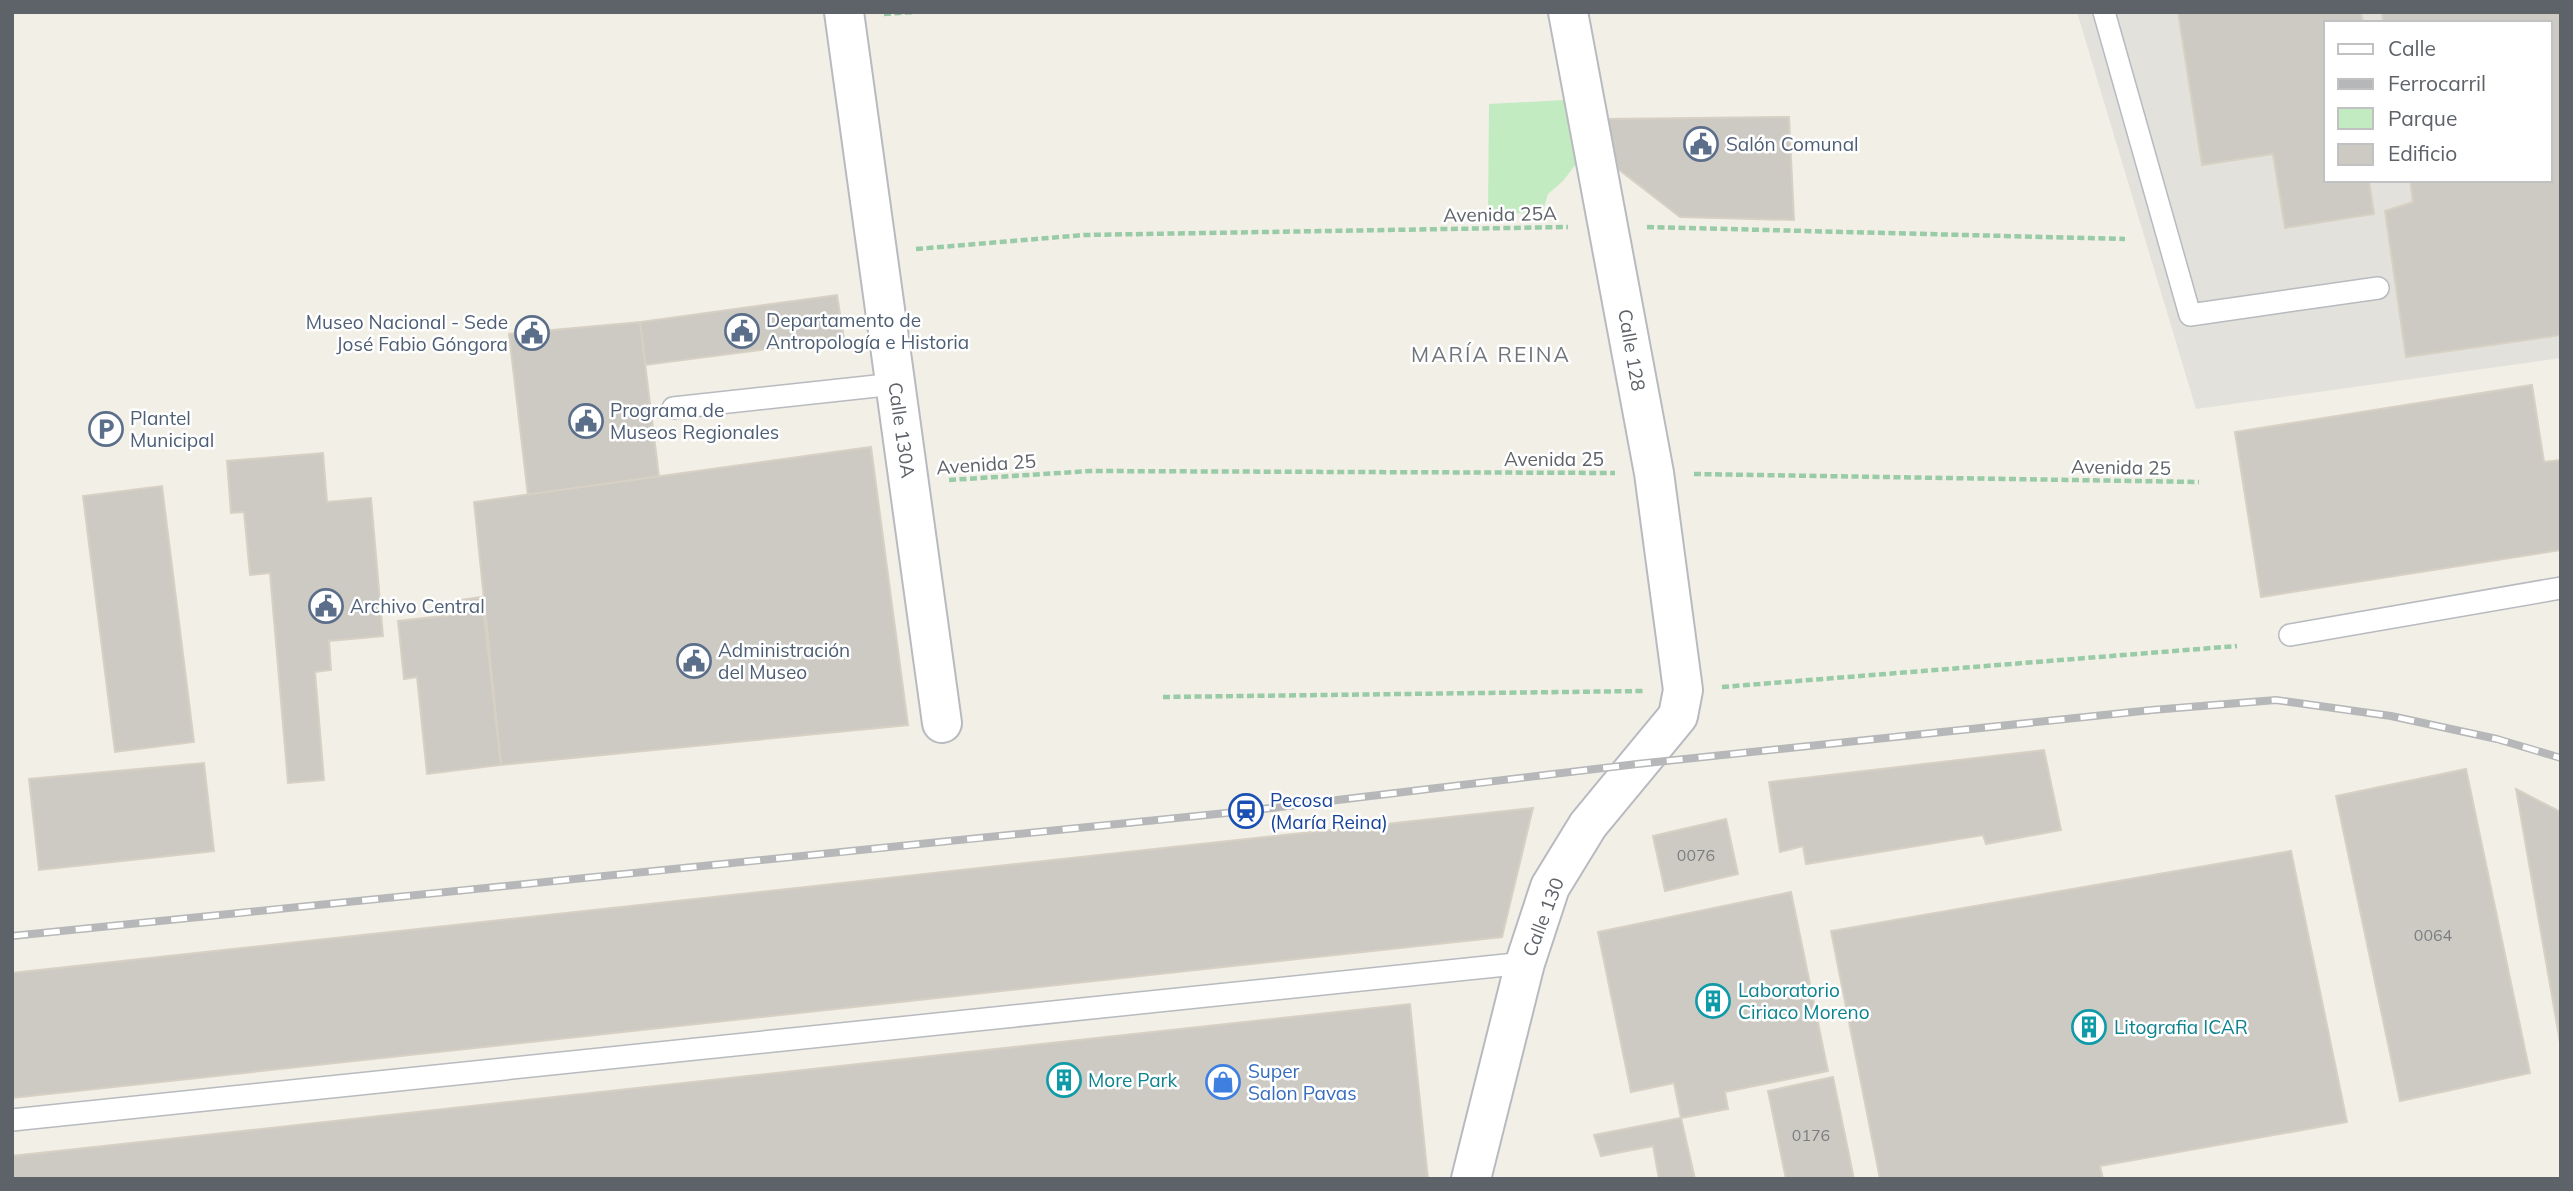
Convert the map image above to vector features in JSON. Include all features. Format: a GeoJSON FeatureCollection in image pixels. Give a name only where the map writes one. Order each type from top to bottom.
{"type":"FeatureCollection","features":[{"type":"Feature","properties":{"kind":"street","name":"Calle 130A"},"geometry":{"type":"LineString","coordinates":[[844,12],[942,723]]}},
{"type":"Feature","properties":{"kind":"street","name":"Calle 128"},"geometry":{"type":"LineString","coordinates":[[1568,12],[1654,473],[1683,690]]}},
{"type":"Feature","properties":{"kind":"street","name":"Calle 130"},"geometry":{"type":"LineString","coordinates":[[1471,1179],[1525,963],[1550,887],[1588,825],[1678,716],[1683,690]]}},
{"type":"Feature","properties":{"kind":"lane"},"geometry":{"type":"LineString","coordinates":[[2104,12],[2190,315],[2378,288]]}},
{"type":"Feature","properties":{"kind":"lane"},"geometry":{"type":"LineString","coordinates":[[673,408],[895,384]]}},
{"type":"Feature","properties":{"kind":"lane"},"geometry":{"type":"LineString","coordinates":[[2290,635],[2561,588]]}},
{"type":"Feature","properties":{"kind":"lane"},"geometry":{"type":"LineString","coordinates":[[12,1120],[1525,963]]}},
{"type":"Feature","properties":{"kind":"path","name":"Avenida 25A"},"geometry":{"type":"LineString","coordinates":[[877,253],[1084,235],[1609,226],[2125,239]]}},
{"type":"Feature","properties":{"kind":"path","name":"Avenida 25"},"geometry":{"type":"LineString","coordinates":[[909,483],[1091,471],[1654,473],[2199,482]]}},
{"type":"Feature","properties":{"kind":"shaded area"},"geometry":{"type":"Polygon","coordinates":[[[2077,12],[2561,12],[2561,358],[2196,409],[2077,12]]]}},
{"type":"Feature","properties":{"kind":"green space"},"geometry":{"type":"Polygon","coordinates":[[[1565,100],[1576,164],[1548,194],[1542,214],[1488,212],[1489,104],[1565,100]]]}},
{"type":"Feature","properties":{"kind":"building"},"geometry":{"type":"Polygon","coordinates":[[[2178,12],[2361,12],[2363,21],[2324,21],[2324,182],[2369,182],[2374,214],[2285,228],[2273,154],[2202,165],[2178,12]]]}},
{"type":"Feature","properties":{"kind":"building"},"geometry":{"type":"Polygon","coordinates":[[[2382,12],[2561,12],[2561,335],[2406,357],[2385,211],[2413,202],[2410,182],[2552,182],[2552,21],[2383,21],[2382,12]]]}},
{"type":"Feature","properties":{"kind":"building","name":"Salón Comunal"},"geometry":{"type":"Polygon","coordinates":[[[1789,117],[1794,220],[1680,217],[1618,169],[1606,119],[1789,117]]]}},
{"type":"Feature","properties":{"kind":"building","name":"Departamento de Antropología e Historia"},"geometry":{"type":"Polygon","coordinates":[[[837,295],[844,339],[645,365],[640,322],[837,295]]]}},
{"type":"Feature","properties":{"kind":"building","name":"Programa de Museos Regionales"},"geometry":{"type":"Polygon","coordinates":[[[640,322],[659,477],[528,496],[509,334],[640,322]]]}},
{"type":"Feature","properties":{"kind":"building"},"geometry":{"type":"Polygon","coordinates":[[[2532,385],[2544,462],[2561,460],[2561,550],[2261,597],[2235,432],[2532,385]]]}},
{"type":"Feature","properties":{"kind":"building","name":"Administración del Museo"},"geometry":{"type":"Polygon","coordinates":[[[871,447],[908,725],[501,765],[474,502],[871,447]]]}},
{"type":"Feature","properties":{"kind":"building","name":"Archivo Central"},"geometry":{"type":"Polygon","coordinates":[[[323,453],[327,502],[371,498],[383,636],[329,641],[331,670],[315,672],[324,780],[288,783],[270,573],[250,575],[244,512],[231,513],[227,461],[323,453]]]}},
{"type":"Feature","properties":{"kind":"building"},"geometry":{"type":"Polygon","coordinates":[[[162,486],[194,742],[115,752],[83,496],[162,486]]]}},
{"type":"Feature","properties":{"kind":"building"},"geometry":{"type":"Polygon","coordinates":[[[482,597],[501,765],[427,774],[417,677],[404,679],[398,621],[461,614],[460,600],[482,597]]]}},
{"type":"Feature","properties":{"kind":"building"},"geometry":{"type":"Polygon","coordinates":[[[2044,750],[2061,830],[1986,844],[1983,835],[1806,864],[1803,846],[1780,852],[1769,782],[2044,750]]]}},
{"type":"Feature","properties":{"kind":"building"},"geometry":{"type":"Polygon","coordinates":[[[204,763],[214,851],[39,870],[29,779],[204,763]]]}},
{"type":"Feature","properties":{"kind":"building"},"geometry":{"type":"Polygon","coordinates":[[[2466,769],[2530,1073],[2400,1101],[2336,796],[2466,769]]]}},
{"type":"Feature","properties":{"kind":"building"},"geometry":{"type":"Polygon","coordinates":[[[2516,789],[2561,812],[2561,1048],[2516,789]]]}},
{"type":"Feature","properties":{"kind":"building"},"geometry":{"type":"Polygon","coordinates":[[[1533,808],[1502,937],[12,1098],[12,973],[1533,808]]]}},
{"type":"Feature","properties":{"kind":"building"},"geometry":{"type":"Polygon","coordinates":[[[1726,819],[1738,874],[1665,891],[1653,836],[1726,819]]]}},
{"type":"Feature","properties":{"kind":"building","name":"Litografia ICAR"},"geometry":{"type":"Polygon","coordinates":[[[2291,851],[2347,1122],[2100,1166],[2103,1179],[1880,1179],[1831,931],[2291,851]]]}},
{"type":"Feature","properties":{"kind":"building","name":"Laboratorio Ciriaco Moreno"},"geometry":{"type":"Polygon","coordinates":[[[1791,892],[1828,1071],[1725,1092],[1728,1109],[1681,1118],[1674,1083],[1631,1092],[1598,932],[1791,892]]]}},
{"type":"Feature","properties":{"kind":"building","name":"More Park"},"geometry":{"type":"Polygon","coordinates":[[[1410,1004],[1428,1179],[12,1179],[12,1156],[1410,1004]]]}},
{"type":"Feature","properties":{"kind":"building"},"geometry":{"type":"Polygon","coordinates":[[[1833,1077],[1854,1179],[1786,1179],[1768,1091],[1833,1077]]]}},
{"type":"Feature","properties":{"kind":"building"},"geometry":{"type":"Polygon","coordinates":[[[1681,1118],[1695,1179],[1659,1179],[1653,1146],[1601,1156],[1594,1135],[1681,1118]]]}},
{"type":"Feature","properties":{"kind":"railway"},"geometry":{"type":"LineString","coordinates":[[12,936],[1246,811],[1637,764],[2152,710],[2276,700],[2391,716],[2497,739],[2561,758]]}},
{"type":"Feature","properties":{"kind":"place","name":"Salón Comunal"},"geometry":{"type":"Point","coordinates":[1701,144]}},
{"type":"Feature","properties":{"kind":"place","name":"Departamento de Antropología e Historia"},"geometry":{"type":"Point","coordinates":[742,331]}},
{"type":"Feature","properties":{"kind":"place","name":"Museo Nacional - Sede José Fabio Góngora"},"geometry":{"type":"Point","coordinates":[532,333]}},
{"type":"Feature","properties":{"kind":"place","name":"Programa de Museos Regionales"},"geometry":{"type":"Point","coordinates":[586,421]}},
{"type":"Feature","properties":{"kind":"place","name":"Plantel Municipal"},"geometry":{"type":"Point","coordinates":[106,429]}},
{"type":"Feature","properties":{"kind":"place","name":"Archivo Central"},"geometry":{"type":"Point","coordinates":[326,606]}},
{"type":"Feature","properties":{"kind":"place","name":"Administración del Museo"},"geometry":{"type":"Point","coordinates":[694,661]}},
{"type":"Feature","properties":{"kind":"place","name":"Pecosa (María Reina)"},"geometry":{"type":"Point","coordinates":[1246,811]}},
{"type":"Feature","properties":{"kind":"place","name":"Laboratorio Ciriaco Moreno"},"geometry":{"type":"Point","coordinates":[1713,1001]}},
{"type":"Feature","properties":{"kind":"place","name":"Litografia ICAR"},"geometry":{"type":"Point","coordinates":[2089,1027]}},
{"type":"Feature","properties":{"kind":"place","name":"More Park"},"geometry":{"type":"Point","coordinates":[1064,1080]}},
{"type":"Feature","properties":{"kind":"place","name":"Super Salon Pavas"},"geometry":{"type":"Point","coordinates":[1223,1082]}},
{"type":"Feature","properties":{"kind":"district","name":"MARÍA REINA"},"geometry":{"type":"Point","coordinates":[1491,355]}}]}
